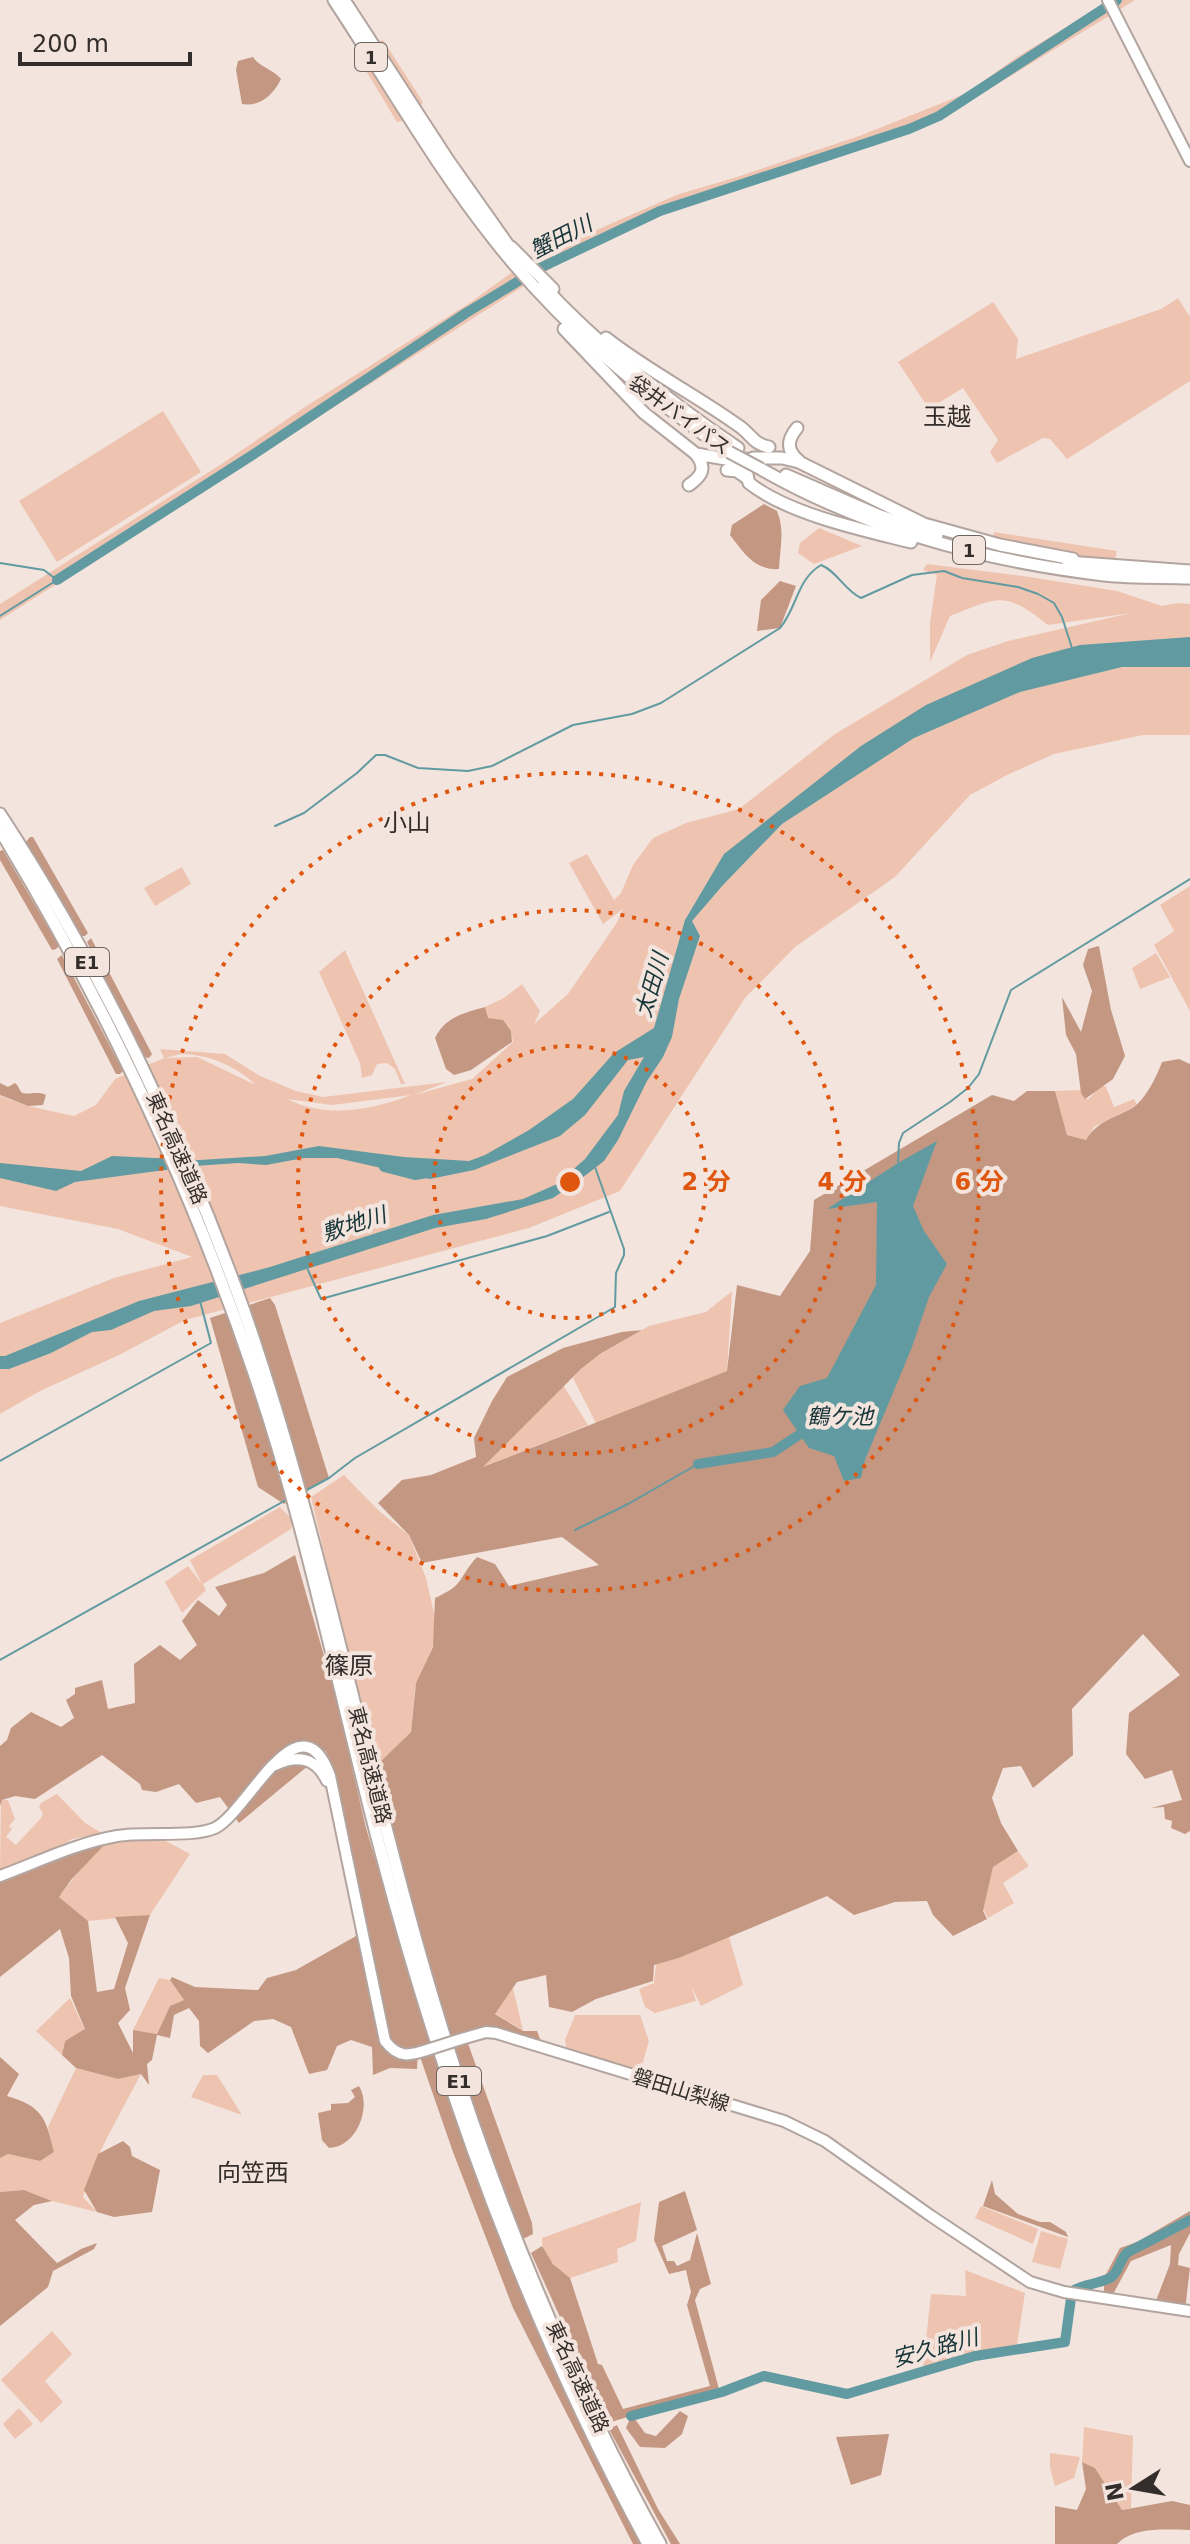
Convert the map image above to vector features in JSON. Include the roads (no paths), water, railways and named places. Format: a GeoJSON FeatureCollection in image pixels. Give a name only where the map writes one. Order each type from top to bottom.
{"type":"FeatureCollection","features":[{"type":"Feature","properties":{"kind":"highway","name":"1"},"geometry":{"type":"LineString","coordinates":[[334,0],[499,240]]}},
{"type":"Feature","properties":{"kind":"highway","name":"1"},"geometry":{"type":"LineString","coordinates":[[344,0],[412,112]]}},
{"type":"Feature","properties":{"kind":"highway"},"geometry":{"type":"LineString","coordinates":[[499,240],[644,413],[696,454],[702,463],[702,473],[689,485]]}},
{"type":"Feature","properties":{"kind":"highway"},"geometry":{"type":"LineString","coordinates":[[499,240],[536,284],[626,354],[740,427],[760,446],[769,447]]}},
{"type":"Feature","properties":{"kind":"highway","name":"袋井バイパス"},"geometry":{"type":"LineString","coordinates":[[536,284],[570,326],[670,412],[797,490],[877,523],[998,558],[1106,575],[1190,578]]}},
{"type":"Feature","properties":{"kind":"highway"},"geometry":{"type":"LineString","coordinates":[[797,428],[790,437],[789,449],[799,462]]}},
{"type":"Feature","properties":{"kind":"highway"},"geometry":{"type":"LineString","coordinates":[[747,478],[749,437]]}},
{"type":"Feature","properties":{"kind":"highway"},"geometry":{"type":"LineString","coordinates":[[696,454],[748,460],[782,458],[799,462],[924,524],[1000,545],[1107,566]]}},
{"type":"Feature","properties":{"kind":"highway","name":"袋井バイパス"},"geometry":{"type":"LineString","coordinates":[[764,467],[880,516],[999,552],[1107,566],[1190,571]]}},
{"type":"Feature","properties":{"kind":"highway"},"geometry":{"type":"LineString","coordinates":[[727,470],[737,471],[753,486],[781,502],[852,527],[954,552],[998,558]]}},
{"type":"Feature","properties":{"kind":"highway","name":"東名高速道路"},"geometry":{"type":"LineString","coordinates":[[0,814],[71,932],[158,1116],[202,1232],[238,1311],[284,1452],[426,1975],[472,2118],[544,2305],[660,2544]]}},
{"type":"Feature","properties":{"kind":"highway","name":"東名高速道路"},"geometry":{"type":"LineString","coordinates":[[0,830],[63,937],[158,1116]]}},
{"type":"Feature","properties":{"kind":"highway","name":"東名高速道路"},"geometry":{"type":"LineString","coordinates":[[322,1595],[381,1853],[416,1978],[462,2122],[529,2295],[566,2378],[648,2544]]}},
{"type":"Feature","properties":{"kind":"main road"},"geometry":{"type":"LineString","coordinates":[[1108,0],[1190,161]]}},
{"type":"Feature","properties":{"kind":"main road","name":"磐田山梨線"},"geometry":{"type":"LineString","coordinates":[[0,1876],[97,1840],[124,1835],[213,1829],[228,1820],[287,1750],[310,1748],[320,1753],[325,1762],[385,2041],[400,2056],[495,2033],[784,2121],[825,2141],[1030,2282],[1064,2292],[1190,2311]]}},
{"type":"Feature","properties":{"kind":"water"},"geometry":{"type":"Polygon","coordinates":[[[1190,637],[1190,667],[1122,667],[1020,692],[914,738],[782,824],[692,921],[700,936],[679,999],[672,1037],[663,1057],[604,1161],[553,1198],[486,1219],[435,1228],[191,1306],[154,1311],[111,1330],[92,1332],[51,1353],[9,1369],[0,1369],[0,1356],[139,1301],[270,1267],[433,1215],[523,1199],[557,1184],[585,1159],[618,1115],[624,1091],[644,1057],[628,1060],[585,1115],[560,1136],[474,1170],[430,1179],[337,1158],[304,1158],[266,1165],[195,1166],[75,1182],[56,1191],[0,1178],[0,1163],[81,1171],[112,1156],[199,1160],[265,1156],[319,1146],[404,1157],[469,1161],[485,1155],[529,1130],[573,1099],[614,1053],[654,1028],[685,920],[724,854],[861,746],[926,705],[1032,658],[1080,645],[1190,637]]]}},
{"type":"Feature","properties":{"kind":"water","name":"鶴ケ池"},"geometry":{"type":"Polygon","coordinates":[[[937,1141],[913,1206],[924,1231],[947,1264],[929,1297],[912,1347],[865,1460],[861,1478],[844,1481],[834,1456],[809,1448],[783,1410],[800,1386],[827,1378],[876,1285],[877,1202],[827,1209],[937,1141]]]}},
{"type":"Feature","properties":{"kind":"waterway","name":"蟹田川"},"geometry":{"type":"LineString","coordinates":[[57,580],[540,268],[660,211],[909,129],[939,116],[1117,0]]}},
{"type":"Feature","properties":{"kind":"waterway","name":"蟹田川"},"geometry":{"type":"LineString","coordinates":[[0,563],[44,570],[57,580],[0,616]]}},
{"type":"Feature","properties":{"kind":"waterway"},"geometry":{"type":"LineString","coordinates":[[275,826],[304,813],[376,755],[385,755],[418,768],[468,771],[492,766],[573,725],[632,714],[661,703],[780,628],[807,578],[821,565],[861,598],[912,575],[944,571],[962,578],[1018,587],[1054,603],[1072,648]]}},
{"type":"Feature","properties":{"kind":"waterway"},"geometry":{"type":"LineString","coordinates":[[898,1162],[903,1133],[950,1102],[968,1088],[979,1074],[1011,990],[1190,879]]}},
{"type":"Feature","properties":{"kind":"waterway","name":"太田川"},"geometry":{"type":"LineString","coordinates":[[384,1167],[415,1175],[427,1173]]}},
{"type":"Feature","properties":{"kind":"waterway"},"geometry":{"type":"LineString","coordinates":[[303,1492],[329,1478],[355,1458],[615,1307],[616,1273],[624,1249],[595,1167]]}},
{"type":"Feature","properties":{"kind":"waterway"},"geometry":{"type":"LineString","coordinates":[[308,1270],[321,1299],[547,1236],[609,1212]]}},
{"type":"Feature","properties":{"kind":"waterway"},"geometry":{"type":"LineString","coordinates":[[0,1461],[211,1343],[200,1301]]}},
{"type":"Feature","properties":{"kind":"waterway"},"geometry":{"type":"LineString","coordinates":[[698,1464],[773,1452],[808,1429]]}},
{"type":"Feature","properties":{"kind":"waterway"},"geometry":{"type":"LineString","coordinates":[[575,1530],[698,1464]]}},
{"type":"Feature","properties":{"kind":"waterway"},"geometry":{"type":"LineString","coordinates":[[0,1660],[286,1500]]}},
{"type":"Feature","properties":{"kind":"waterway","name":"安久路川"},"geometry":{"type":"LineString","coordinates":[[631,2416],[722,2392],[764,2376],[847,2394],[975,2356],[1065,2342],[1072,2291],[1110,2278],[1128,2252],[1190,2220]]}},
{"type":"Feature","properties":{"kind":"district","name":"玉越"},"geometry":{"type":"Point","coordinates":[947,417]}},
{"type":"Feature","properties":{"kind":"district","name":"小山"},"geometry":{"type":"Point","coordinates":[407,823]}},
{"type":"Feature","properties":{"kind":"district","name":"篠原"},"geometry":{"type":"Point","coordinates":[349,1666]}},
{"type":"Feature","properties":{"kind":"district","name":"向笠西"},"geometry":{"type":"Point","coordinates":[253,2173]}},
{"type":"Feature","properties":{"kind":"water label","name":"敷地川"},"geometry":{"type":"Point","coordinates":[354,1224]}}]}
